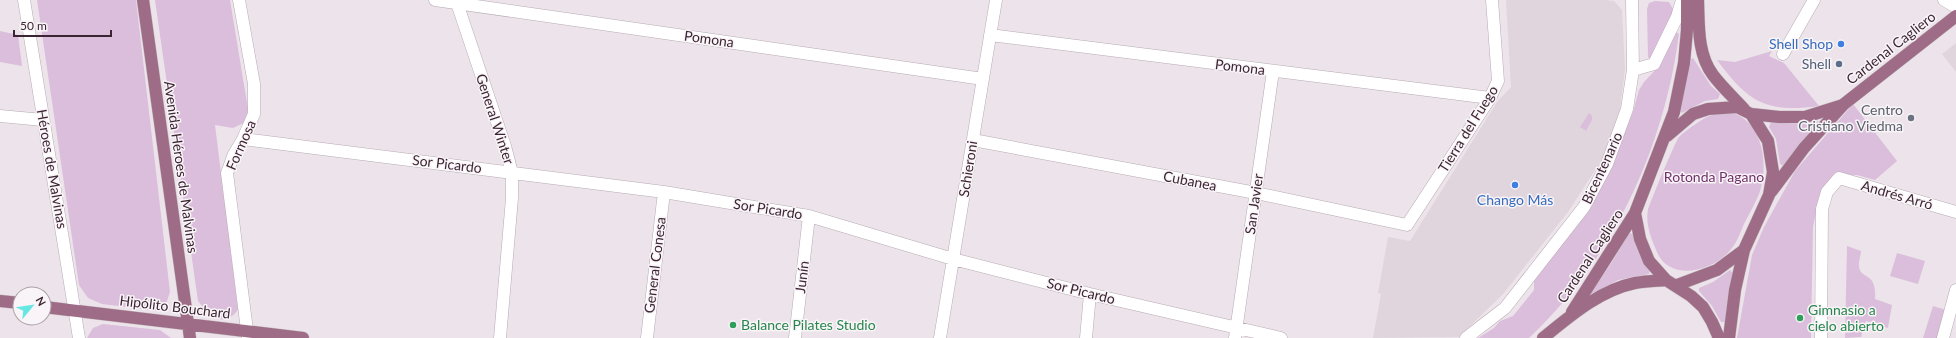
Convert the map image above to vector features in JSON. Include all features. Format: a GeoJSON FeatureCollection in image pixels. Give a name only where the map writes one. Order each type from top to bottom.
{"type":"FeatureCollection","features":[{"type":"Feature","properties":{"kind":"main road","name":"Avenida Héroes de Malvinas"},"geometry":{"type":"LineString","coordinates":[[143,0],[190,338]]}},
{"type":"Feature","properties":{"kind":"main road"},"geometry":{"type":"LineString","coordinates":[[1687,0],[1687,30],[1684,63],[1674,112],[1665,139],[1635,213],[1640,239],[1649,261],[1703,307],[1719,338]]}},
{"type":"Feature","properties":{"kind":"main road"},"geometry":{"type":"LineString","coordinates":[[1698,0],[1700,38],[1705,58],[1712,74],[1748,112],[1768,141],[1773,172],[1769,194],[1744,250],[1735,290],[1729,338]]}},
{"type":"Feature","properties":{"kind":"main road","name":"Cardenal Cagliero"},"geometry":{"type":"LineString","coordinates":[[1769,194],[1804,148],[1844,104],[1956,16]]}},
{"type":"Feature","properties":{"kind":"main road","name":"Cardenal Cagliero"},"geometry":{"type":"LineString","coordinates":[[1748,112],[1779,118],[1804,117],[1844,104]]}},
{"type":"Feature","properties":{"kind":"main road"},"geometry":{"type":"LineString","coordinates":[[1665,139],[1693,114],[1708,109],[1728,107],[1748,112]]}},
{"type":"Feature","properties":{"kind":"main road","name":"Cardenal Cagliero"},"geometry":{"type":"LineString","coordinates":[[1569,316],[1635,213]]}},
{"type":"Feature","properties":{"kind":"main road"},"geometry":{"type":"LineString","coordinates":[[1672,282],[1717,270],[1744,250]]}},
{"type":"Feature","properties":{"kind":"main road","name":"Cardenal Cagliero"},"geometry":{"type":"LineString","coordinates":[[1543,338],[1569,316],[1615,289],[1635,283],[1672,282]]}},
{"type":"Feature","properties":{"kind":"main road"},"geometry":{"type":"LineString","coordinates":[[0,301],[12,302]]}},
{"type":"Feature","properties":{"kind":"main road","name":"Hipólito Bouchard"},"geometry":{"type":"LineString","coordinates":[[52,307],[188,323],[248,334],[303,338]]}},
{"type":"Feature","properties":{"kind":"street","name":"Héroes de Malvinas"},"geometry":{"type":"LineString","coordinates":[[24,0],[76,311],[79,338]]}},
{"type":"Feature","properties":{"kind":"street","name":"Formosa"},"geometry":{"type":"LineString","coordinates":[[239,0],[254,84],[254,114],[243,139],[234,154],[227,173],[248,334]]}},
{"type":"Feature","properties":{"kind":"street","name":"Pomona"},"geometry":{"type":"LineString","coordinates":[[435,0],[983,79]]}},
{"type":"Feature","properties":{"kind":"street","name":"Schieroni"},"geometry":{"type":"LineString","coordinates":[[940,338],[996,0]]}},
{"type":"Feature","properties":{"kind":"street","name":"Tierra del Fuego"},"geometry":{"type":"LineString","coordinates":[[1407,225],[1490,98],[1498,81],[1492,0]]}},
{"type":"Feature","properties":{"kind":"street","name":"Bicentenario"},"geometry":{"type":"LineString","coordinates":[[1466,338],[1505,308],[1584,208],[1607,164],[1627,109],[1633,70],[1632,0]]}},
{"type":"Feature","properties":{"kind":"street"},"geometry":{"type":"LineString","coordinates":[[1633,70],[1654,64],[1677,17],[1682,0]]}},
{"type":"Feature","properties":{"kind":"street"},"geometry":{"type":"LineString","coordinates":[[1783,54],[1814,0]]}},
{"type":"Feature","properties":{"kind":"street"},"geometry":{"type":"LineString","coordinates":[[1944,0],[1956,7]]}},
{"type":"Feature","properties":{"kind":"street","name":"General Winter"},"geometry":{"type":"LineString","coordinates":[[456,2],[506,146],[512,172],[512,198],[500,338]]}},
{"type":"Feature","properties":{"kind":"street","name":"Pomona"},"geometry":{"type":"LineString","coordinates":[[990,35],[1490,98]]}},
{"type":"Feature","properties":{"kind":"street","name":"San Javier"},"geometry":{"type":"LineString","coordinates":[[1236,333],[1273,71]]}},
{"type":"Feature","properties":{"kind":"street"},"geometry":{"type":"LineString","coordinates":[[0,116],[44,120]]}},
{"type":"Feature","properties":{"kind":"street","name":"Sor Picardo"},"geometry":{"type":"LineString","coordinates":[[243,139],[664,192],[809,216],[953,259],[1236,333],[1281,338]]}},
{"type":"Feature","properties":{"kind":"street","name":"Cubanea"},"geometry":{"type":"LineString","coordinates":[[973,140],[1256,193],[1407,225]]}},
{"type":"Feature","properties":{"kind":"street","name":"Andrés Arró"},"geometry":{"type":"LineString","coordinates":[[1821,338],[1822,209],[1827,192],[1839,178],[1956,212]]}},
{"type":"Feature","properties":{"kind":"street","name":"General Conesa"},"geometry":{"type":"LineString","coordinates":[[647,338],[664,192]]}},
{"type":"Feature","properties":{"kind":"street","name":"Junín"},"geometry":{"type":"LineString","coordinates":[[795,338],[809,216]]}},
{"type":"Feature","properties":{"kind":"street"},"geometry":{"type":"LineString","coordinates":[[1943,338],[1956,290]]}},
{"type":"Feature","properties":{"kind":"street"},"geometry":{"type":"LineString","coordinates":[[1086,338],[1090,294]]}},
{"type":"Feature","properties":{"kind":"shaded area","name":"Chango Más"},"geometry":{"type":"Polygon","coordinates":[[[1506,0],[1605,0],[1614,1],[1622,10],[1625,69],[1620,109],[1603,158],[1568,212],[1503,294],[1459,337],[1373,338],[1381,294],[1378,293],[1388,237],[1410,241],[1497,102],[1511,87],[1506,0]]]}},
{"type":"Feature","properties":{"kind":"shaded area"},"geometry":{"type":"Polygon","coordinates":[[[1956,43],[1956,72],[1942,54],[1956,43]]]}},
{"type":"Feature","properties":{"kind":"green space"},"geometry":{"type":"Polygon","coordinates":[[[37,0],[136,0],[170,292],[166,304],[158,311],[102,304],[88,298],[79,285],[37,0]]]}},
{"type":"Feature","properties":{"kind":"green space"},"geometry":{"type":"Polygon","coordinates":[[[155,0],[230,0],[248,109],[246,122],[233,128],[215,125],[238,310],[227,319],[217,318],[212,315],[198,301],[155,0]]]}},
{"type":"Feature","properties":{"kind":"green space"},"geometry":{"type":"Polygon","coordinates":[[[1655,1],[1669,2],[1673,9],[1671,18],[1651,60],[1648,57],[1647,9],[1649,3],[1655,1]]]}},
{"type":"Feature","properties":{"kind":"green space"},"geometry":{"type":"Polygon","coordinates":[[[0,31],[18,35],[22,66],[0,62],[0,31]]]}},
{"type":"Feature","properties":{"kind":"green space"},"geometry":{"type":"Polygon","coordinates":[[[1676,32],[1679,34],[1672,77],[1661,118],[1647,159],[1630,199],[1609,237],[1586,273],[1559,307],[1529,338],[1478,338],[1494,328],[1500,321],[1513,316],[1534,290],[1534,278],[1612,163],[1633,112],[1639,90],[1644,82],[1659,66],[1676,32]]]}},
{"type":"Feature","properties":{"kind":"green space"},"geometry":{"type":"Polygon","coordinates":[[[1772,51],[1769,56],[1784,63],[1819,106],[1785,108],[1760,102],[1739,86],[1728,75],[1717,60],[1735,62],[1772,51]]]}},
{"type":"Feature","properties":{"kind":"green space"},"geometry":{"type":"Polygon","coordinates":[[[1693,58],[1711,86],[1720,94],[1718,99],[1705,101],[1682,113],[1680,111],[1691,59],[1693,58]]]}},
{"type":"Feature","properties":{"kind":"green space"},"geometry":{"type":"Polygon","coordinates":[[[1853,104],[1897,161],[1875,180],[1857,175],[1839,175],[1823,188],[1819,197],[1813,227],[1811,338],[1737,338],[1752,255],[1764,227],[1795,171],[1853,104]]]}},
{"type":"Feature","properties":{"kind":"green space"},"geometry":{"type":"Polygon","coordinates":[[[1589,113],[1592,116],[1592,120],[1586,131],[1580,127],[1589,113]]]}},
{"type":"Feature","properties":{"kind":"green space","name":"Rotonda Pagano"},"geometry":{"type":"Polygon","coordinates":[[[1733,113],[1743,118],[1752,126],[1761,147],[1764,171],[1759,194],[1736,243],[1725,256],[1705,267],[1694,270],[1683,271],[1673,268],[1665,263],[1658,254],[1651,238],[1647,221],[1648,210],[1679,137],[1708,116],[1733,113]]]}},
{"type":"Feature","properties":{"kind":"green space","name":"Rotonda Pagano"},"geometry":{"type":"Polygon","coordinates":[[[1818,121],[1819,125],[1784,166],[1780,164],[1776,139],[1769,127],[1771,122],[1799,124],[1818,121]]]}},
{"type":"Feature","properties":{"kind":"green space"},"geometry":{"type":"Polygon","coordinates":[[[1629,233],[1633,234],[1639,254],[1650,270],[1649,274],[1618,280],[1592,295],[1590,293],[1612,262],[1629,233]]]}},
{"type":"Feature","properties":{"kind":"green space"},"geometry":{"type":"Polygon","coordinates":[[[1847,246],[1861,251],[1859,263],[1860,271],[1874,284],[1875,299],[1892,305],[1888,328],[1866,321],[1861,337],[1845,338],[1847,246]]]}},
{"type":"Feature","properties":{"kind":"green space"},"geometry":{"type":"Polygon","coordinates":[[[1897,253],[1925,261],[1918,284],[1890,276],[1897,253]]]}},
{"type":"Feature","properties":{"kind":"green space"},"geometry":{"type":"Polygon","coordinates":[[[1730,270],[1733,273],[1725,322],[1721,322],[1712,306],[1699,291],[1699,288],[1713,282],[1730,270]]]}},
{"type":"Feature","properties":{"kind":"green space"},"geometry":{"type":"Polygon","coordinates":[[[1933,306],[1946,310],[1938,338],[1923,338],[1933,306]]]}},
{"type":"Feature","properties":{"kind":"green space"},"geometry":{"type":"Polygon","coordinates":[[[103,324],[160,330],[171,338],[87,338],[93,328],[103,324]]]}},
{"type":"Feature","properties":{"kind":"place","name":"Shell Shop"},"geometry":{"type":"Point","coordinates":[1841,44]}},
{"type":"Feature","properties":{"kind":"place","name":"Shell"},"geometry":{"type":"Point","coordinates":[1839,64]}},
{"type":"Feature","properties":{"kind":"place","name":"Centro Cristiano Viedma"},"geometry":{"type":"Point","coordinates":[1911,118]}},
{"type":"Feature","properties":{"kind":"place","name":"Chango Más"},"geometry":{"type":"Point","coordinates":[1515,185]}},
{"type":"Feature","properties":{"kind":"place","name":"Gimnasio a cielo abierto"},"geometry":{"type":"Point","coordinates":[1800,318]}},
{"type":"Feature","properties":{"kind":"place","name":"Balance Pilates Studio"},"geometry":{"type":"Point","coordinates":[733,325]}}]}
